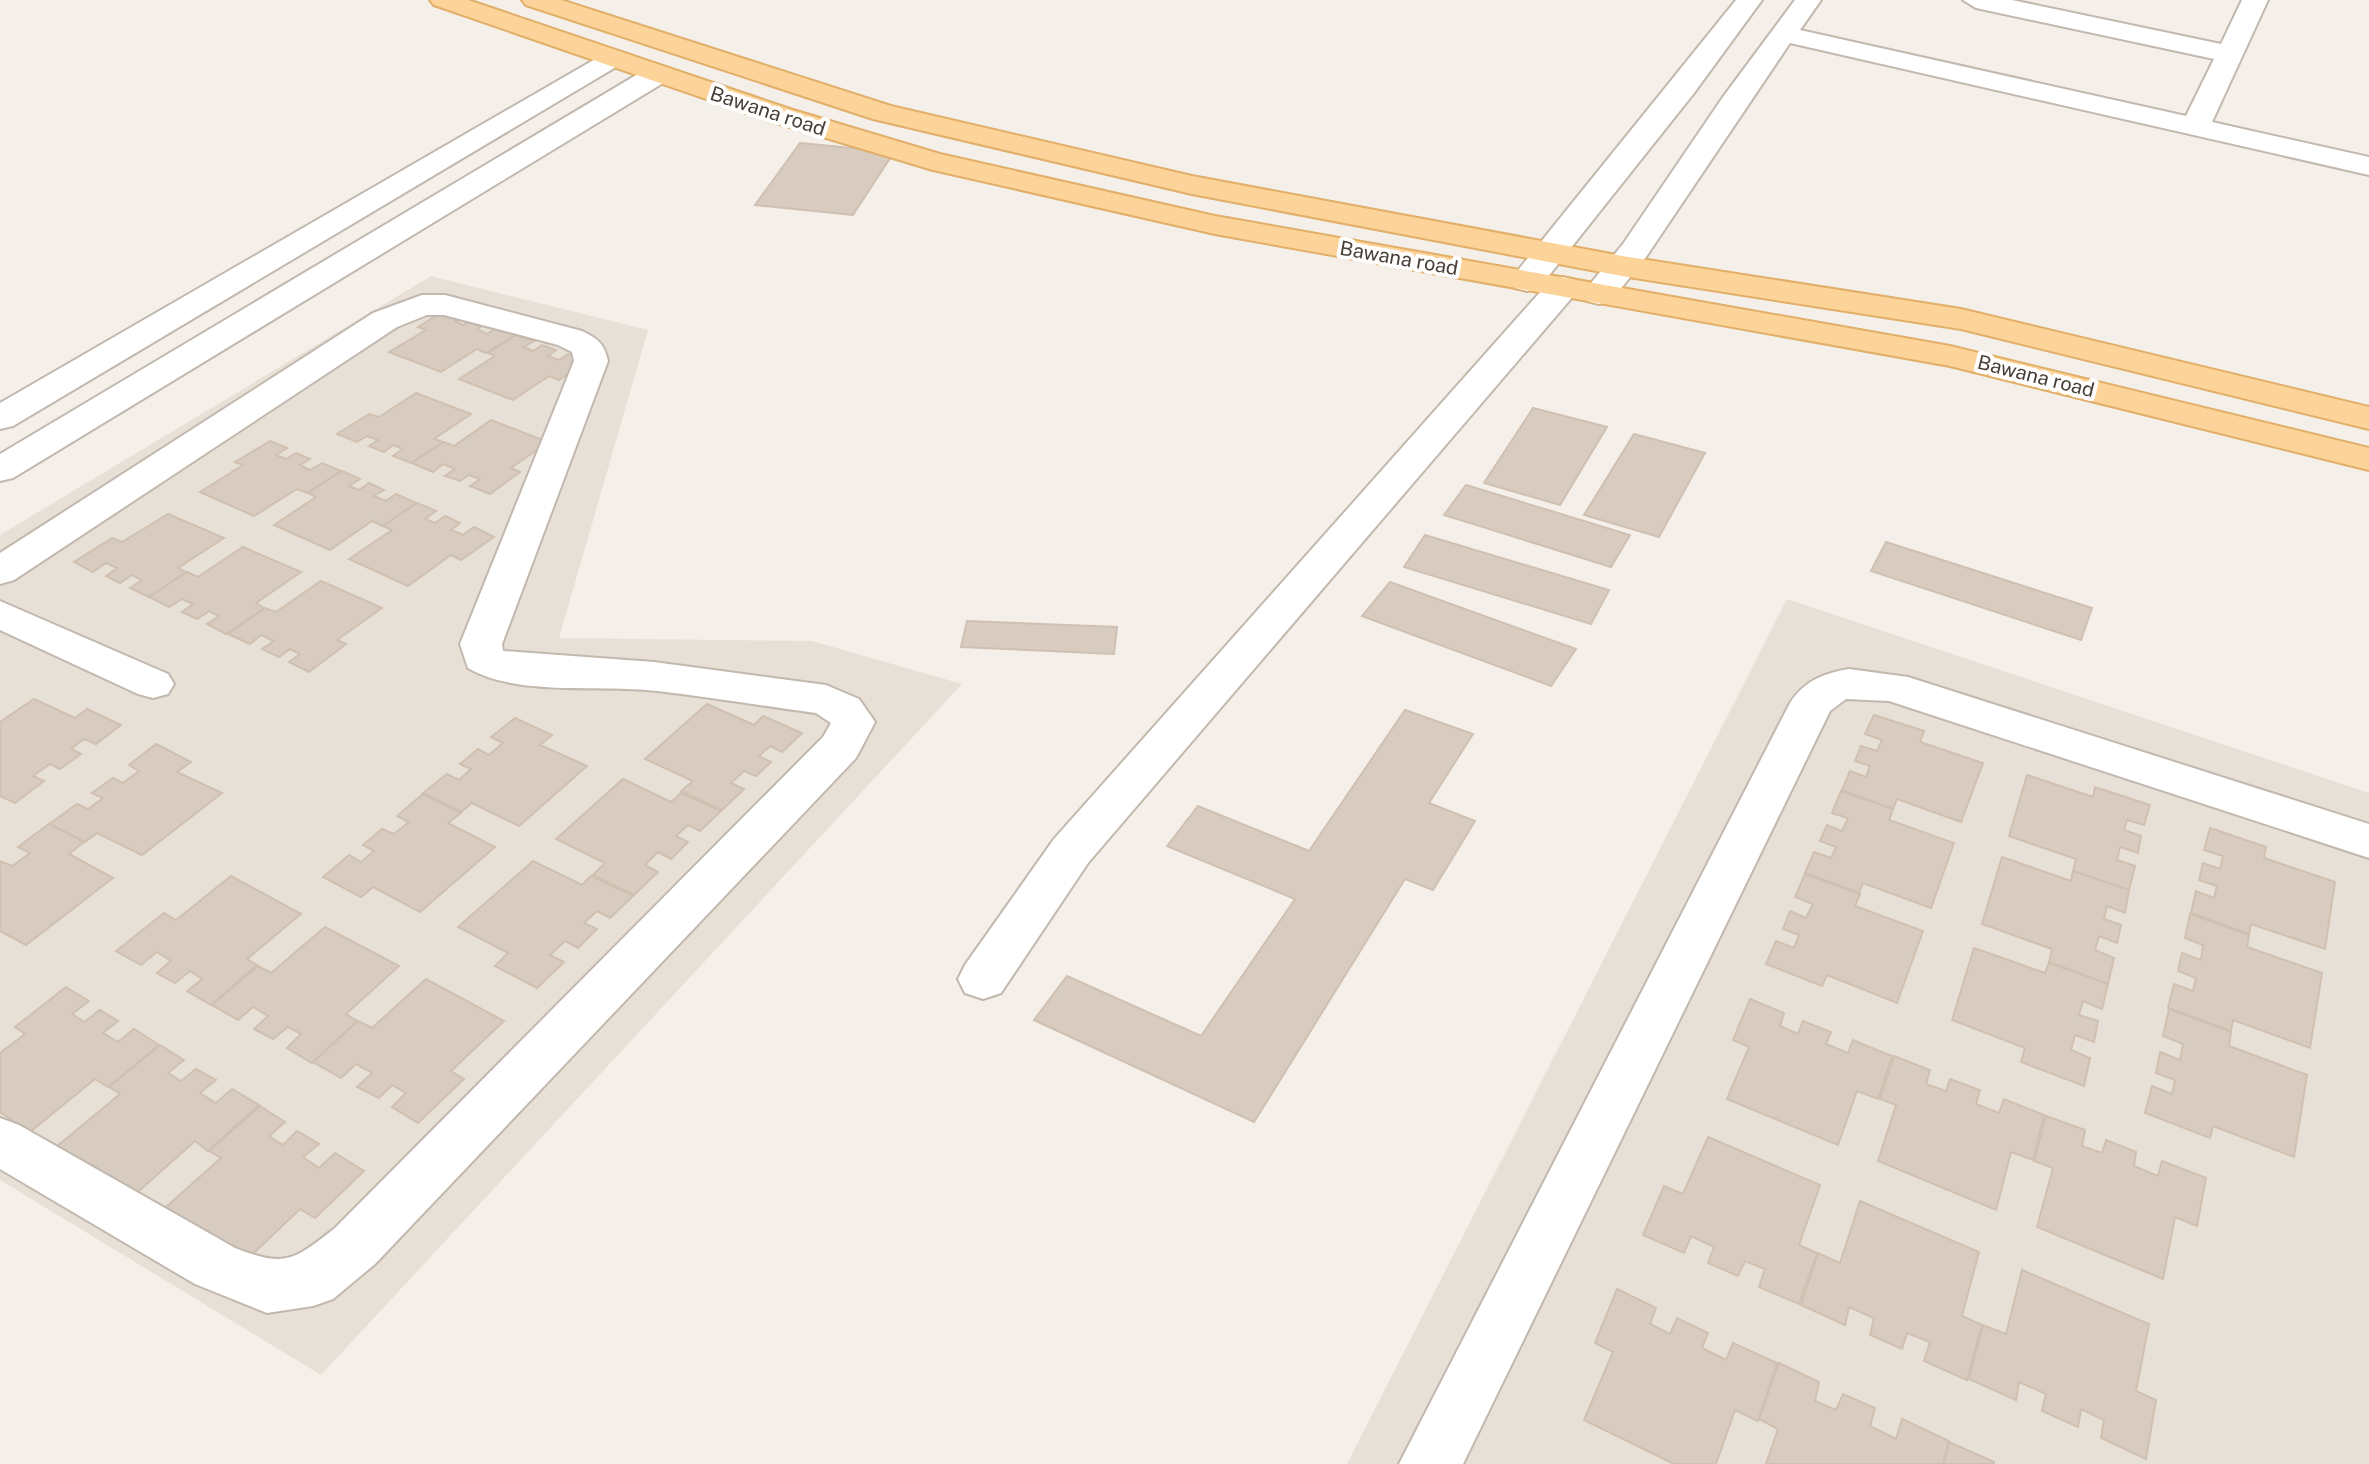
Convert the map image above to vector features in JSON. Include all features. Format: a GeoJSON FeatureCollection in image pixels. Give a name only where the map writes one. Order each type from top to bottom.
{"type":"FeatureCollection","features":[{"type":"Feature","properties":{"kind":"main road","name":"Bawana road"},"geometry":{"type":"LineString","coordinates":[[443,0],[658,74],[933,161],[1215,225],[1560,279],[1950,356],[2369,459]]}},
{"type":"Feature","properties":{"kind":"main road","name":"Bawana road"},"geometry":{"type":"LineString","coordinates":[[535,0],[883,113],[1219,191],[1560,279],[1622,266],[1961,319],[2369,418]]}},
{"type":"Feature","properties":{"kind":"street"},"geometry":{"type":"LineString","coordinates":[[983,979],[1071,851],[1560,279],[1684,87],[1749,0]]}},
{"type":"Feature","properties":{"kind":"street"},"geometry":{"type":"LineString","coordinates":[[1560,279],[1622,266],[1808,0]]}},
{"type":"Feature","properties":{"kind":"street"},"geometry":{"type":"LineString","coordinates":[[1976,0],[2229,54]]}},
{"type":"Feature","properties":{"kind":"street"},"geometry":{"type":"LineString","coordinates":[[2195,127],[2255,0]]}},
{"type":"Feature","properties":{"kind":"street"},"geometry":{"type":"LineString","coordinates":[[1784,34],[2369,166]]}},
{"type":"Feature","properties":{"kind":"street"},"geometry":{"type":"LineString","coordinates":[[0,418],[611,58]]}},
{"type":"Feature","properties":{"kind":"street"},"geometry":{"type":"LineString","coordinates":[[0,470],[658,74]]}},
{"type":"Feature","properties":{"kind":"street"},"geometry":{"type":"LineString","coordinates":[[0,571],[385,320],[422,305],[445,305],[570,338],[588,347],[591,361],[481,644],[483,658],[495,665],[517,669],[654,676],[826,700],[844,710],[853,722],[840,747],[355,1246],[313,1280],[267,1287],[215,1266],[0,1141]]}},
{"type":"Feature","properties":{"kind":"street"},"geometry":{"type":"LineString","coordinates":[[0,614],[153,684]]}},
{"type":"Feature","properties":{"kind":"street"},"geometry":{"type":"LineString","coordinates":[[1430,1464],[1812,703],[1827,688],[1851,682],[1893,687],[2369,841]]}},
{"type":"Feature","properties":{"kind":"shaded area"},"geometry":{"type":"Polygon","coordinates":[[[431,276],[648,330],[559,638],[812,641],[962,684],[321,1375],[0,1180],[0,535],[431,276]]]}},
{"type":"Feature","properties":{"kind":"shaded area"},"geometry":{"type":"Polygon","coordinates":[[[1787,599],[2369,793],[2369,1464],[1347,1464],[1787,599]]]}},
{"type":"Feature","properties":{"kind":"building"},"geometry":{"type":"Polygon","coordinates":[[[800,143],[894,152],[853,215],[755,205],[800,143]]]}},
{"type":"Feature","properties":{"kind":"building"},"geometry":{"type":"Polygon","coordinates":[[[447,309],[464,316],[455,321],[463,325],[472,319],[486,324],[477,329],[487,334],[496,328],[515,335],[486,353],[477,349],[441,372],[389,352],[426,330],[418,327],[447,309]]]}},
{"type":"Feature","properties":{"kind":"building"},"geometry":{"type":"Polygon","coordinates":[[[516,335],[534,341],[524,347],[533,351],[542,345],[556,350],[548,356],[559,360],[568,354],[587,361],[559,380],[549,376],[513,400],[459,379],[495,356],[488,353],[516,335]]]}},
{"type":"Feature","properties":{"kind":"building"},"geometry":{"type":"Polygon","coordinates":[[[416,393],[471,414],[434,439],[443,442],[411,463],[393,456],[403,449],[393,445],[384,452],[369,446],[378,440],[367,436],[357,442],[337,434],[369,414],[379,417],[416,393]]]}},
{"type":"Feature","properties":{"kind":"building"},"geometry":{"type":"Polygon","coordinates":[[[1533,408],[1607,427],[1560,505],[1484,483],[1533,408]]]}},
{"type":"Feature","properties":{"kind":"building"},"geometry":{"type":"Polygon","coordinates":[[[491,420],[548,442],[511,468],[520,472],[490,494],[470,486],[480,479],[469,475],[460,481],[445,476],[455,469],[443,464],[433,472],[412,463],[444,442],[454,446],[491,420]]]}},
{"type":"Feature","properties":{"kind":"building"},"geometry":{"type":"Polygon","coordinates":[[[1634,434],[1705,453],[1659,537],[1584,515],[1634,434]]]}},
{"type":"Feature","properties":{"kind":"building"},"geometry":{"type":"Polygon","coordinates":[[[270,441],[287,448],[276,455],[286,459],[296,453],[310,459],[300,465],[310,470],[322,463],[341,471],[307,493],[297,489],[254,516],[200,492],[243,465],[235,462],[270,441]]]}},
{"type":"Feature","properties":{"kind":"building"},"geometry":{"type":"Polygon","coordinates":[[[342,471],[360,479],[349,486],[359,490],[369,483],[384,490],[374,496],[386,501],[396,494],[416,503],[383,526],[372,521],[330,550],[274,525],[316,497],[308,493],[342,471]]]}},
{"type":"Feature","properties":{"kind":"building"},"geometry":{"type":"Polygon","coordinates":[[[1466,485],[1630,535],[1611,567],[1444,515],[1466,485]]]}},
{"type":"Feature","properties":{"kind":"building"},"geometry":{"type":"Polygon","coordinates":[[[417,503],[436,511],[425,519],[435,523],[445,516],[460,523],[451,530],[463,535],[474,527],[494,537],[461,560],[451,555],[408,586],[349,559],[392,530],[383,526],[417,503]]]}},
{"type":"Feature","properties":{"kind":"building"},"geometry":{"type":"Polygon","coordinates":[[[168,514],[224,538],[178,568],[186,572],[149,597],[130,588],[142,580],[132,575],[120,583],[106,576],[117,568],[106,563],[93,572],[74,562],[112,538],[122,542],[168,514]]]}},
{"type":"Feature","properties":{"kind":"building"},"geometry":{"type":"Polygon","coordinates":[[[1425,535],[1609,590],[1591,624],[1404,567],[1425,535]]]}},
{"type":"Feature","properties":{"kind":"building"},"geometry":{"type":"Polygon","coordinates":[[[1886,542],[2092,608],[2081,640],[1871,571],[1886,542]]]}},
{"type":"Feature","properties":{"kind":"building"},"geometry":{"type":"Polygon","coordinates":[[[243,547],[301,572],[256,603],[264,608],[226,634],[207,624],[219,616],[209,611],[197,619],[182,612],[193,604],[182,599],[169,607],[149,597],[187,572],[198,577],[243,547]]]}},
{"type":"Feature","properties":{"kind":"building"},"geometry":{"type":"Polygon","coordinates":[[[321,581],[382,608],[337,640],[346,644],[309,672],[289,662],[300,654],[290,649],[279,657],[262,649],[274,641],[261,635],[250,644],[228,634],[265,608],[276,612],[321,581]]]}},
{"type":"Feature","properties":{"kind":"building"},"geometry":{"type":"Polygon","coordinates":[[[1390,582],[1576,649],[1551,686],[1362,616],[1390,582]]]}},
{"type":"Feature","properties":{"kind":"building"},"geometry":{"type":"Polygon","coordinates":[[[967,621],[1117,627],[1114,654],[961,647],[967,621]]]}},
{"type":"Feature","properties":{"kind":"building"},"geometry":{"type":"Polygon","coordinates":[[[34,699],[75,718],[87,709],[121,725],[96,744],[84,739],[71,749],[81,754],[60,769],[50,764],[33,776],[44,781],[15,803],[0,796],[0,722],[34,699]]]}},
{"type":"Feature","properties":{"kind":"building"},"geometry":{"type":"Polygon","coordinates":[[[707,704],[754,725],[763,716],[802,733],[782,752],[770,746],[759,756],[771,762],[756,776],[744,771],[731,783],[744,789],[722,810],[681,791],[693,781],[645,759],[707,704]]]}},
{"type":"Feature","properties":{"kind":"building"},"geometry":{"type":"Polygon","coordinates":[[[1405,710],[1473,734],[1429,803],[1475,821],[1433,890],[1405,879],[1254,1122],[1034,1020],[1067,976],[1201,1036],[1295,899],[1167,846],[1198,806],[1309,851],[1405,710]]]}},
{"type":"Feature","properties":{"kind":"building"},"geometry":{"type":"Polygon","coordinates":[[[1874,715],[1924,731],[1920,742],[1983,763],[1961,822],[1897,799],[1893,809],[1842,790],[1850,771],[1866,777],[1870,766],[1855,761],[1861,746],[1877,751],[1882,740],[1865,734],[1874,715]]]}},
{"type":"Feature","properties":{"kind":"building"},"geometry":{"type":"Polygon","coordinates":[[[515,718],[552,735],[540,745],[587,766],[519,826],[472,803],[461,812],[423,793],[447,774],[459,780],[471,769],[460,764],[478,749],[489,755],[503,743],[491,737],[515,718]]]}},
{"type":"Feature","properties":{"kind":"building"},"geometry":{"type":"Polygon","coordinates":[[[156,744],[191,762],[177,772],[222,793],[142,855],[97,833],[85,842],[49,824],[77,804],[88,809],[103,798],[92,793],[113,778],[123,783],[139,771],[129,765],[156,744]]]}},
{"type":"Feature","properties":{"kind":"building"},"geometry":{"type":"Polygon","coordinates":[[[2027,775],[2093,797],[2095,787],[2150,805],[2144,825],[2127,820],[2124,830],[2141,836],[2138,853],[2120,847],[2117,860],[2135,866],[2129,890],[2073,871],[2076,859],[2009,836],[2027,775]]]}},
{"type":"Feature","properties":{"kind":"building"},"geometry":{"type":"Polygon","coordinates":[[[623,779],[671,802],[681,793],[721,811],[700,831],[688,825],[676,836],[688,842],[671,859],[658,852],[645,865],[658,872],[634,895],[593,875],[605,863],[556,839],[623,779]]]}},
{"type":"Feature","properties":{"kind":"building"},"geometry":{"type":"Polygon","coordinates":[[[1841,791],[1893,809],[1889,820],[1954,843],[1931,908],[1863,883],[1859,893],[1805,873],[1814,852],[1831,858],[1836,847],[1820,841],[1827,825],[1842,831],[1848,818],[1832,813],[1841,791]]]}},
{"type":"Feature","properties":{"kind":"building"},"geometry":{"type":"Polygon","coordinates":[[[423,794],[461,813],[448,823],[495,847],[420,912],[373,887],[361,897],[323,877],[349,855],[361,862],[374,851],[363,845],[382,829],[394,834],[409,822],[397,816],[423,794]]]}},
{"type":"Feature","properties":{"kind":"building"},"geometry":{"type":"Polygon","coordinates":[[[49,824],[84,842],[69,854],[113,878],[26,945],[0,931],[0,861],[12,866],[30,853],[18,847],[49,824]]]}},
{"type":"Feature","properties":{"kind":"building"},"geometry":{"type":"Polygon","coordinates":[[[2210,828],[2266,847],[2264,858],[2335,882],[2325,949],[2251,924],[2249,934],[2191,913],[2196,891],[2214,898],[2217,886],[2199,880],[2203,863],[2220,869],[2223,856],[2204,850],[2210,828]]]}},
{"type":"Feature","properties":{"kind":"building"},"geometry":{"type":"Polygon","coordinates":[[[2002,857],[2071,881],[2073,871],[2129,890],[2125,913],[2107,906],[2104,919],[2121,925],[2117,943],[2099,936],[2095,950],[2114,958],[2108,984],[2049,962],[2052,949],[1982,924],[2002,857]]]}},
{"type":"Feature","properties":{"kind":"building"},"geometry":{"type":"Polygon","coordinates":[[[533,861],[582,885],[591,876],[633,896],[610,918],[597,911],[584,923],[597,929],[578,948],[565,941],[550,955],[564,962],[537,988],[495,966],[508,953],[458,927],[533,861]]]}},
{"type":"Feature","properties":{"kind":"building"},"geometry":{"type":"Polygon","coordinates":[[[1805,874],[1860,894],[1855,906],[1923,931],[1897,1003],[1827,975],[1822,986],[1766,964],[1776,941],[1794,948],[1799,935],[1783,929],[1790,911],[1806,918],[1813,904],[1795,897],[1805,874]]]}},
{"type":"Feature","properties":{"kind":"building"},"geometry":{"type":"Polygon","coordinates":[[[231,876],[301,914],[247,959],[257,965],[211,1005],[187,991],[202,979],[190,971],[175,983],[157,973],[171,961],[157,952],[141,965],[116,951],[164,913],[176,920],[231,876]]]}},
{"type":"Feature","properties":{"kind":"building"},"geometry":{"type":"Polygon","coordinates":[[[2190,914],[2249,935],[2247,947],[2322,973],[2310,1048],[2233,1020],[2231,1031],[2168,1008],[2174,984],[2193,991],[2196,978],[2178,971],[2182,953],[2201,960],[2203,945],[2185,938],[2190,914]]]}},
{"type":"Feature","properties":{"kind":"building"},"geometry":{"type":"Polygon","coordinates":[[[325,927],[399,966],[346,1014],[357,1021],[312,1063],[287,1048],[301,1034],[288,1027],[273,1039],[254,1029],[268,1016],[253,1007],[238,1020],[212,1005],[258,966],[271,973],[325,927]]]}},
{"type":"Feature","properties":{"kind":"building"},"geometry":{"type":"Polygon","coordinates":[[[1974,948],[2045,973],[2049,963],[2108,984],[2102,1009],[2083,1001],[2079,1015],[2098,1021],[2094,1042],[2075,1035],[2071,1050],[2090,1058],[2084,1086],[2021,1062],[2025,1048],[1952,1020],[1974,948]]]}},
{"type":"Feature","properties":{"kind":"building"},"geometry":{"type":"Polygon","coordinates":[[[426,979],[504,1021],[451,1071],[464,1079],[418,1123],[392,1107],[406,1093],[392,1085],[379,1098],[357,1087],[372,1073],[356,1064],[341,1078],[313,1062],[358,1021],[372,1028],[426,979]]]}},
{"type":"Feature","properties":{"kind":"building"},"geometry":{"type":"Polygon","coordinates":[[[66,987],[89,1001],[72,1014],[84,1022],[100,1010],[118,1021],[103,1033],[118,1042],[134,1029],[159,1045],[108,1087],[95,1079],[30,1132],[0,1112],[0,1053],[25,1034],[15,1027],[66,987]]]}},
{"type":"Feature","properties":{"kind":"building"},"geometry":{"type":"Polygon","coordinates":[[[1750,999],[1784,1013],[1780,1026],[1798,1034],[1803,1021],[1831,1032],[1826,1044],[1848,1053],[1853,1040],[1892,1056],[1878,1099],[1857,1091],[1838,1145],[1727,1099],[1749,1047],[1733,1040],[1750,999]]]}},
{"type":"Feature","properties":{"kind":"building"},"geometry":{"type":"Polygon","coordinates":[[[2169,1009],[2231,1032],[2229,1046],[2307,1075],[2294,1157],[2213,1126],[2210,1138],[2145,1113],[2152,1086],[2172,1094],[2175,1080],[2156,1073],[2160,1052],[2180,1060],[2183,1044],[2163,1036],[2169,1009]]]}},
{"type":"Feature","properties":{"kind":"building"},"geometry":{"type":"Polygon","coordinates":[[[160,1045],[184,1060],[168,1073],[181,1081],[196,1069],[216,1080],[200,1093],[216,1103],[232,1089],[259,1105],[208,1151],[195,1141],[130,1199],[55,1148],[120,1094],[109,1087],[160,1045]]]}},
{"type":"Feature","properties":{"kind":"building"},"geometry":{"type":"Polygon","coordinates":[[[1894,1056],[1930,1070],[1926,1084],[1946,1091],[1950,1079],[1980,1090],[1976,1104],[1999,1113],[2004,1099],[2044,1115],[2033,1160],[2011,1152],[1996,1210],[1878,1161],[1896,1105],[1880,1099],[1894,1056]]]}},
{"type":"Feature","properties":{"kind":"building"},"geometry":{"type":"Polygon","coordinates":[[[260,1106],[285,1122],[269,1136],[283,1145],[297,1131],[319,1144],[303,1157],[319,1168],[335,1153],[364,1171],[315,1218],[300,1209],[236,1270],[156,1216],[221,1158],[209,1151],[260,1106]]]}},
{"type":"Feature","properties":{"kind":"building"},"geometry":{"type":"Polygon","coordinates":[[[2046,1116],[2085,1130],[2082,1146],[2102,1153],[2106,1140],[2136,1152],[2134,1166],[2158,1176],[2162,1161],[2206,1178],[2197,1226],[2175,1217],[2163,1279],[2037,1227],[2053,1168],[2034,1161],[2046,1116]]]}},
{"type":"Feature","properties":{"kind":"building"},"geometry":{"type":"Polygon","coordinates":[[[1708,1137],[1820,1185],[1799,1245],[1817,1253],[1799,1304],[1759,1287],[1765,1269],[1745,1261],[1738,1276],[1708,1263],[1714,1247],[1691,1236],[1684,1253],[1643,1235],[1664,1186],[1683,1194],[1708,1137]]]}},
{"type":"Feature","properties":{"kind":"building"},"geometry":{"type":"Polygon","coordinates":[[[1860,1201],[1979,1252],[1962,1316],[1982,1325],[1967,1380],[1924,1361],[1930,1342],[1907,1333],[1902,1349],[1870,1335],[1874,1318],[1849,1307],[1845,1325],[1801,1305],[1818,1253],[1840,1263],[1860,1201]]]}},
{"type":"Feature","properties":{"kind":"building"},"geometry":{"type":"Polygon","coordinates":[[[2022,1270],[2149,1324],[2136,1391],[2156,1400],[2146,1459],[2101,1438],[2104,1420],[2081,1409],[2078,1427],[2042,1411],[2046,1394],[2019,1382],[2016,1400],[1969,1379],[1983,1325],[2006,1334],[2022,1270]]]}},
{"type":"Feature","properties":{"kind":"building"},"geometry":{"type":"Polygon","coordinates":[[[1617,1289],[1656,1308],[1650,1324],[1670,1334],[1677,1318],[1708,1333],[1702,1348],[1726,1360],[1733,1343],[1777,1363],[1758,1421],[1735,1410],[1716,1464],[1674,1464],[1584,1420],[1613,1352],[1595,1343],[1617,1289]]]}},
{"type":"Feature","properties":{"kind":"building"},"geometry":{"type":"Polygon","coordinates":[[[1779,1363],[1819,1382],[1815,1401],[1836,1410],[1843,1394],[1875,1408],[1870,1426],[1896,1439],[1902,1419],[1949,1441],[1943,1464],[1766,1464],[1778,1429],[1759,1419],[1779,1363]]]}},
{"type":"Feature","properties":{"kind":"building"},"geometry":{"type":"Polygon","coordinates":[[[1949,1442],[1994,1462],[1994,1464],[1944,1464],[1949,1442]]]}}]}
